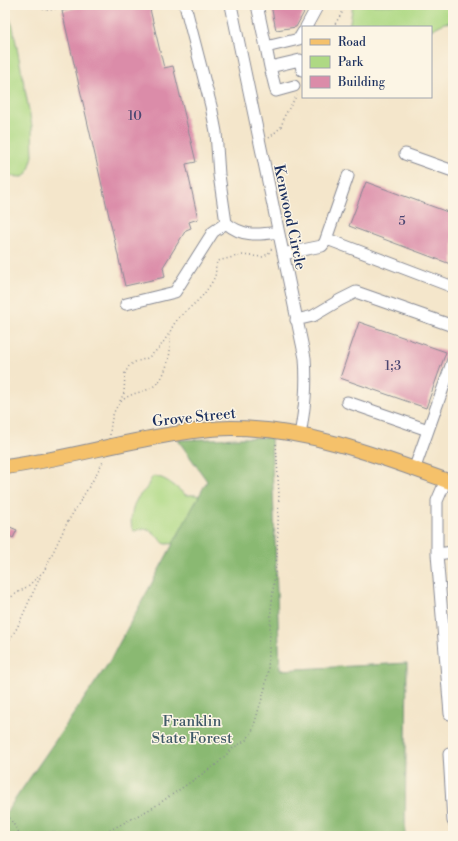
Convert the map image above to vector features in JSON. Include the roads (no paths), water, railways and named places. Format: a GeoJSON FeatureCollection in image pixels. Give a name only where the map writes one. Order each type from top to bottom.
{"type":"FeatureCollection","features":[{"type":"Feature","properties":{"kind":"main road","name":"Grove Street"},"geometry":{"type":"LineString","coordinates":[[5,468],[109,446],[178,434],[230,428],[275,430],[331,442],[449,481]]}},
{"type":"Feature","properties":{"kind":"street"},"geometry":{"type":"LineString","coordinates":[[184,5],[215,125],[219,175],[226,223],[235,230],[249,234],[279,234]]}},
{"type":"Feature","properties":{"kind":"street","name":"Kenwood Circle"},"geometry":{"type":"LineString","coordinates":[[231,5],[305,358],[307,383],[305,408],[300,435]]}},
{"type":"Feature","properties":{"kind":"street"},"geometry":{"type":"LineString","coordinates":[[257,5],[276,91],[296,90]]}},
{"type":"Feature","properties":{"kind":"street"},"geometry":{"type":"LineString","coordinates":[[307,26],[318,5]]}},
{"type":"Feature","properties":{"kind":"street"},"geometry":{"type":"LineString","coordinates":[[266,47],[299,38],[302,34]]}},
{"type":"Feature","properties":{"kind":"street"},"geometry":{"type":"LineString","coordinates":[[270,67],[300,60],[302,70]]}},
{"type":"Feature","properties":{"kind":"street"},"geometry":{"type":"LineString","coordinates":[[405,154],[453,171]]}},
{"type":"Feature","properties":{"kind":"street"},"geometry":{"type":"LineString","coordinates":[[283,254],[322,246],[326,239],[348,176]]}},
{"type":"Feature","properties":{"kind":"street"},"geometry":{"type":"LineString","coordinates":[[126,304],[175,292],[213,232],[226,223]]}},
{"type":"Feature","properties":{"kind":"street"},"geometry":{"type":"LineString","coordinates":[[326,239],[453,287]]}},
{"type":"Feature","properties":{"kind":"street"},"geometry":{"type":"LineString","coordinates":[[296,320],[313,316],[356,292],[453,326]]}},
{"type":"Feature","properties":{"kind":"street"},"geometry":{"type":"LineString","coordinates":[[414,470],[453,360]]}},
{"type":"Feature","properties":{"kind":"street"},"geometry":{"type":"LineString","coordinates":[[347,402],[428,430]]}},
{"type":"Feature","properties":{"kind":"street"},"geometry":{"type":"LineString","coordinates":[[449,481],[437,502],[437,554],[450,714]]}},
{"type":"Feature","properties":{"kind":"street"},"geometry":{"type":"LineString","coordinates":[[437,554],[453,552]]}},
{"type":"Feature","properties":{"kind":"street"},"geometry":{"type":"LineString","coordinates":[[449,754],[453,821]]}},
{"type":"Feature","properties":{"kind":"park label","name":"Franklin State Forest"},"geometry":{"type":"Point","coordinates":[192,730]}}]}
